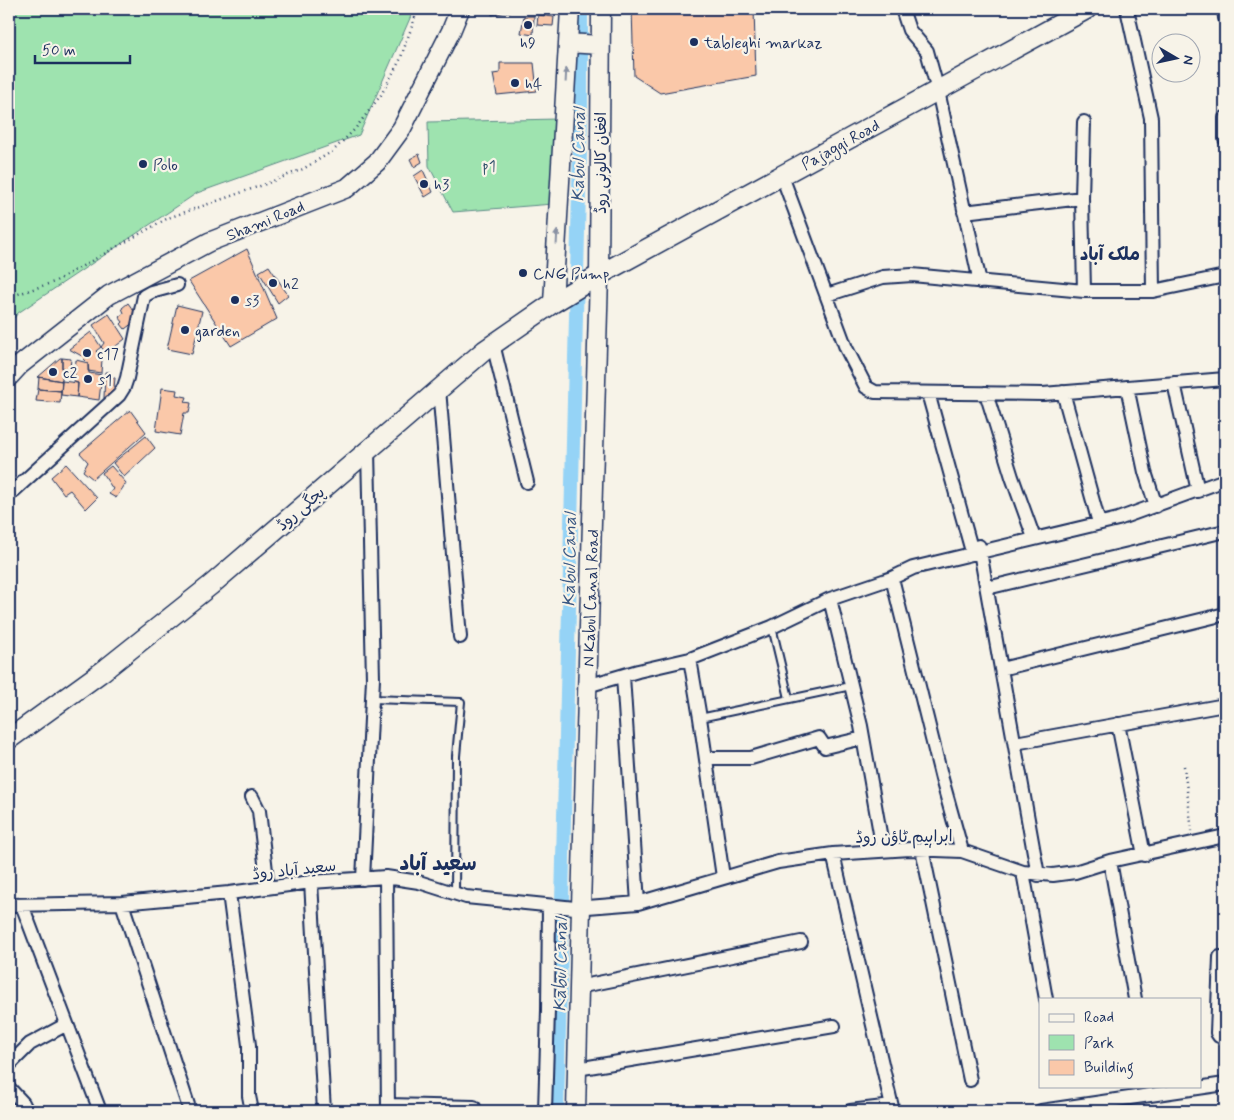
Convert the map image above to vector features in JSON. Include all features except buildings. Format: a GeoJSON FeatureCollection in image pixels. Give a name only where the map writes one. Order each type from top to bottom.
{"type":"FeatureCollection","features":[{"type":"Feature","properties":{"kind":"main road","name":"Shami Road"},"geometry":{"type":"LineString","coordinates":[[9,377],[20,365],[109,295],[209,242],[347,188],[377,162],[402,128],[460,9]]}},
{"type":"Feature","properties":{"kind":"main road"},"geometry":{"type":"LineString","coordinates":[[559,300],[585,44],[570,9]]}},
{"type":"Feature","properties":{"kind":"main road","name":"افغان کالونی روڈ"},"geometry":{"type":"LineString","coordinates":[[598,280],[585,44],[601,9]]}},
{"type":"Feature","properties":{"kind":"main road","name":"Pajaggi Road"},"geometry":{"type":"LineString","coordinates":[[598,280],[782,176],[1087,9]]}},
{"type":"Feature","properties":{"kind":"main road","name":"پجگی روڈ"},"geometry":{"type":"LineString","coordinates":[[9,738],[103,671],[211,585],[493,344],[559,300],[598,280]]}},
{"type":"Feature","properties":{"kind":"main road","name":"N Kabul Canal Road"},"geometry":{"type":"LineString","coordinates":[[578,908],[587,686],[598,280]]}},
{"type":"Feature","properties":{"kind":"main road"},"geometry":{"type":"LineString","coordinates":[[576,1111],[578,908]]}},
{"type":"Feature","properties":{"kind":"street"},"geometry":{"type":"LineString","coordinates":[[902,9],[909,30],[927,51],[938,91],[980,282]]}},
{"type":"Feature","properties":{"kind":"street"},"geometry":{"type":"LineString","coordinates":[[1127,9],[1151,118],[1153,291]]}},
{"type":"Feature","properties":{"kind":"street"},"geometry":{"type":"LineString","coordinates":[[1224,9],[1225,18]]}},
{"type":"Feature","properties":{"kind":"street"},"geometry":{"type":"LineString","coordinates":[[1225,118],[1225,139]]}},
{"type":"Feature","properties":{"kind":"street"},"geometry":{"type":"LineString","coordinates":[[1084,122],[1082,198],[1084,291]]}},
{"type":"Feature","properties":{"kind":"street"},"geometry":{"type":"LineString","coordinates":[[782,176],[846,348],[866,387],[875,392],[1043,394],[1225,379]]}},
{"type":"Feature","properties":{"kind":"street"},"geometry":{"type":"LineString","coordinates":[[964,212],[1082,198]]}},
{"type":"Feature","properties":{"kind":"street"},"geometry":{"type":"LineString","coordinates":[[827,295],[883,277],[912,275],[1084,291],[1153,291],[1225,276]]}},
{"type":"Feature","properties":{"kind":"street"},"geometry":{"type":"LineString","coordinates":[[9,494],[119,395],[127,378],[144,296],[177,284]]}},
{"type":"Feature","properties":{"kind":"street"},"geometry":{"type":"LineString","coordinates":[[493,344],[527,482]]}},
{"type":"Feature","properties":{"kind":"street"},"geometry":{"type":"LineString","coordinates":[[1174,383],[1198,490]]}},
{"type":"Feature","properties":{"kind":"street"},"geometry":{"type":"LineString","coordinates":[[1127,387],[1145,472],[1156,506]]}},
{"type":"Feature","properties":{"kind":"street"},"geometry":{"type":"LineString","coordinates":[[440,389],[460,636]]}},
{"type":"Feature","properties":{"kind":"street"},"geometry":{"type":"LineString","coordinates":[[1064,392],[1099,523]]}},
{"type":"Feature","properties":{"kind":"street"},"geometry":{"type":"LineString","coordinates":[[928,393],[970,548],[979,546],[1038,875]]}},
{"type":"Feature","properties":{"kind":"street"},"geometry":{"type":"LineString","coordinates":[[986,393],[1012,477],[1034,538]]}},
{"type":"Feature","properties":{"kind":"street"},"geometry":{"type":"LineString","coordinates":[[363,879],[373,679],[368,450]]}},
{"type":"Feature","properties":{"kind":"street"},"geometry":{"type":"LineString","coordinates":[[587,686],[690,659],[772,627],[830,600],[892,578],[912,568],[1118,519],[1225,480]]}},
{"type":"Feature","properties":{"kind":"street"},"geometry":{"type":"LineString","coordinates":[[987,588],[1225,531]]}},
{"type":"Feature","properties":{"kind":"street"},"geometry":{"type":"LineString","coordinates":[[892,578],[942,780],[962,851]]}},
{"type":"Feature","properties":{"kind":"street"},"geometry":{"type":"LineString","coordinates":[[830,600],[863,738],[883,850]]}},
{"type":"Feature","properties":{"kind":"street"},"geometry":{"type":"LineString","coordinates":[[1001,669],[1225,614]]}},
{"type":"Feature","properties":{"kind":"street"},"geometry":{"type":"LineString","coordinates":[[690,659],[723,877]]}},
{"type":"Feature","properties":{"kind":"street"},"geometry":{"type":"LineString","coordinates":[[623,676],[638,903]]}},
{"type":"Feature","properties":{"kind":"street"},"geometry":{"type":"LineString","coordinates":[[1015,743],[1225,705]]}},
{"type":"Feature","properties":{"kind":"street"},"geometry":{"type":"LineString","coordinates":[[1118,724],[1144,855]]}},
{"type":"Feature","properties":{"kind":"street"},"geometry":{"type":"LineString","coordinates":[[706,758],[752,758],[819,738],[824,747],[863,738]]}},
{"type":"Feature","properties":{"kind":"street"},"geometry":{"type":"LineString","coordinates":[[252,797],[259,812],[268,888]]}},
{"type":"Feature","properties":{"kind":"street","name":"ابراہیم ٹاؤن روڈ"},"geometry":{"type":"LineString","coordinates":[[578,908],[638,903],[778,862],[833,854],[922,849],[962,851],[1023,872],[1052,875],[1075,872],[1110,861],[1225,836]]}},
{"type":"Feature","properties":{"kind":"street"},"geometry":{"type":"LineString","coordinates":[[922,849],[970,1080]]}},
{"type":"Feature","properties":{"kind":"street"},"geometry":{"type":"LineString","coordinates":[[833,854],[870,1006],[892,1109],[850,1111]]}},
{"type":"Feature","properties":{"kind":"street"},"geometry":{"type":"LineString","coordinates":[[1110,861],[1135,998]]}},
{"type":"Feature","properties":{"kind":"street"},"geometry":{"type":"LineString","coordinates":[[1023,872],[1046,998]]}},
{"type":"Feature","properties":{"kind":"street"},"geometry":{"type":"LineString","coordinates":[[386,877],[388,1108],[474,1107]]}},
{"type":"Feature","properties":{"kind":"street","name":"سعید آباد روڈ"},"geometry":{"type":"LineString","coordinates":[[9,905],[122,903],[229,893],[311,882],[386,877],[419,882],[466,897],[578,908]]}},
{"type":"Feature","properties":{"kind":"street"},"geometry":{"type":"LineString","coordinates":[[311,882],[324,1111]]}},
{"type":"Feature","properties":{"kind":"street"},"geometry":{"type":"LineString","coordinates":[[229,893],[249,1045],[249,1096],[252,1111]]}},
{"type":"Feature","properties":{"kind":"street"},"geometry":{"type":"LineString","coordinates":[[122,903],[190,1111]]}},
{"type":"Feature","properties":{"kind":"street"},"geometry":{"type":"LineString","coordinates":[[22,905],[100,1111]]}},
{"type":"Feature","properties":{"kind":"street"},"geometry":{"type":"LineString","coordinates":[[545,1111],[549,906]]}},
{"type":"Feature","properties":{"kind":"street"},"geometry":{"type":"LineString","coordinates":[[578,987],[801,942]]}},
{"type":"Feature","properties":{"kind":"street"},"geometry":{"type":"LineString","coordinates":[[1220,957],[1217,1033],[1225,1038]]}},
{"type":"Feature","properties":{"kind":"street"},"geometry":{"type":"LineString","coordinates":[[9,1065],[30,1044],[67,1024]]}},
{"type":"Feature","properties":{"kind":"street"},"geometry":{"type":"LineString","coordinates":[[577,1069],[834,1026]]}},
{"type":"Feature","properties":{"kind":"street"},"geometry":{"type":"LineString","coordinates":[[1202,1087],[1225,1084]]}},
{"type":"Feature","properties":{"kind":"street"},"geometry":{"type":"LineString","coordinates":[[9,1088],[23,1103],[27,1111]]}},
{"type":"Feature","properties":{"kind":"street"},"geometry":{"type":"LineString","coordinates":[[1041,1111],[1198,1088]]}},
{"type":"Feature","properties":{"kind":"lane"},"geometry":{"type":"LineString","coordinates":[[772,627],[789,698]]}},
{"type":"Feature","properties":{"kind":"lane"},"geometry":{"type":"LineString","coordinates":[[700,718],[851,686]]}},
{"type":"Feature","properties":{"kind":"lane"},"geometry":{"type":"LineString","coordinates":[[372,699],[461,702],[456,756],[455,894]]}},
{"type":"Feature","properties":{"kind":"path"},"geometry":{"type":"LineString","coordinates":[[9,297],[54,282],[168,218],[263,185],[302,169],[333,152],[355,129],[381,95],[400,60],[418,9]]}},
{"type":"Feature","properties":{"kind":"path"},"geometry":{"type":"LineString","coordinates":[[1184,766],[1194,844]]}},
{"type":"Feature","properties":{"kind":"green space","name":"Polo"},"geometry":{"type":"Polygon","coordinates":[[[9,9],[414,9],[359,135],[197,193],[18,313],[9,324],[9,9]]]}},
{"type":"Feature","properties":{"kind":"green space","name":"p1"},"geometry":{"type":"Polygon","coordinates":[[[557,119],[553,204],[453,212],[429,166],[428,122],[557,119]]]}},
{"type":"Feature","properties":{"kind":"waterway","name":"Kabul Canal"},"geometry":{"type":"LineString","coordinates":[[557,1111],[581,107],[581,9]]}},
{"type":"Feature","properties":{"kind":"place","name":"h9"},"geometry":{"type":"Point","coordinates":[528,25]}},
{"type":"Feature","properties":{"kind":"place","name":"tableghi markaz"},"geometry":{"type":"Point","coordinates":[694,42]}},
{"type":"Feature","properties":{"kind":"place","name":"h4"},"geometry":{"type":"Point","coordinates":[515,83]}},
{"type":"Feature","properties":{"kind":"place","name":"Polo"},"geometry":{"type":"Point","coordinates":[143,164]}},
{"type":"Feature","properties":{"kind":"place","name":"h3"},"geometry":{"type":"Point","coordinates":[424,184]}},
{"type":"Feature","properties":{"kind":"place","name":"CNG Pump"},"geometry":{"type":"Point","coordinates":[523,273]}},
{"type":"Feature","properties":{"kind":"place","name":"h2"},"geometry":{"type":"Point","coordinates":[273,283]}},
{"type":"Feature","properties":{"kind":"place","name":"s3"},"geometry":{"type":"Point","coordinates":[235,300]}},
{"type":"Feature","properties":{"kind":"place","name":"garden"},"geometry":{"type":"Point","coordinates":[185,330]}},
{"type":"Feature","properties":{"kind":"place","name":"c17"},"geometry":{"type":"Point","coordinates":[87,353]}},
{"type":"Feature","properties":{"kind":"place","name":"c2"},"geometry":{"type":"Point","coordinates":[53,372]}},
{"type":"Feature","properties":{"kind":"place","name":"s1"},"geometry":{"type":"Point","coordinates":[88,379]}},
{"type":"Feature","properties":{"kind":"district","name":"ملک آباد"},"geometry":{"type":"Point","coordinates":[1110,254]}},
{"type":"Feature","properties":{"kind":"district","name":"سعید آباد"},"geometry":{"type":"Point","coordinates":[438,863]}}]}
